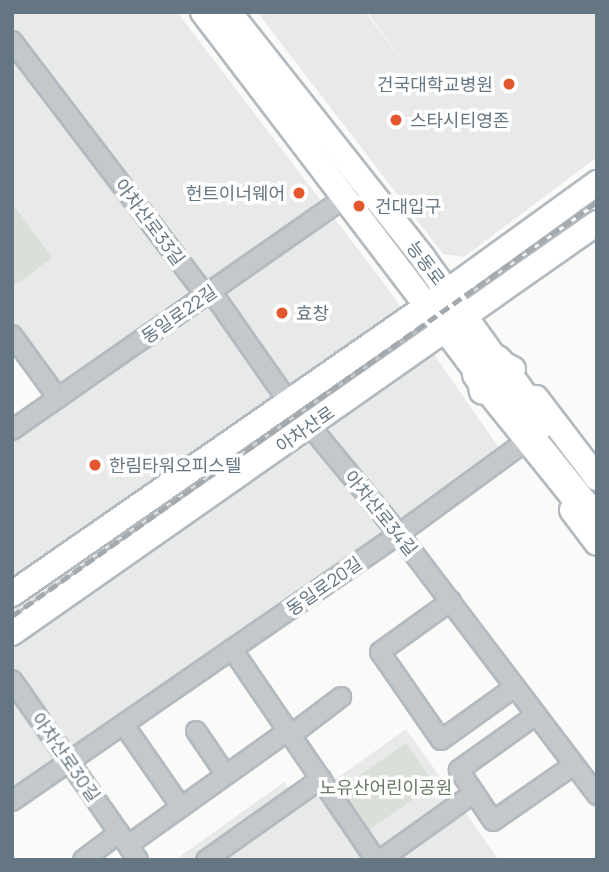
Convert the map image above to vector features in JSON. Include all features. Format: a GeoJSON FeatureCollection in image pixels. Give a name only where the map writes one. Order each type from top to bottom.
{"type":"FeatureCollection","features":[{"type":"Feature","properties":{"kind":"highway"},"geometry":{"type":"LineString","coordinates":[[487,367],[597,499]]}},
{"type":"Feature","properties":{"kind":"highway","name":"능동로"},"geometry":{"type":"LineString","coordinates":[[487,367],[597,522]]}},
{"type":"Feature","properties":{"kind":"main road","name":"능동로"},"geometry":{"type":"LineString","coordinates":[[203,12],[427,306],[456,323]]}},
{"type":"Feature","properties":{"kind":"main road","name":"능동로"},"geometry":{"type":"LineString","coordinates":[[229,12],[448,292],[456,323],[487,367],[482,391],[597,543]]}},
{"type":"Feature","properties":{"kind":"main road","name":"아차산로"},"geometry":{"type":"LineString","coordinates":[[12,633],[24,600],[288,401],[391,340],[427,306],[597,183]]}},
{"type":"Feature","properties":{"kind":"main road","name":"아차산로"},"geometry":{"type":"LineString","coordinates":[[24,600],[310,426],[597,223]]}},
{"type":"Feature","properties":{"kind":"main road"},"geometry":{"type":"LineString","coordinates":[[24,600],[391,340],[414,352]]}},
{"type":"Feature","properties":{"kind":"main road","name":"능동로"},"geometry":{"type":"LineString","coordinates":[[487,367],[510,365],[597,478]]}},
{"type":"Feature","properties":{"kind":"street","name":"아차산로33길"},"geometry":{"type":"LineString","coordinates":[[12,41],[208,294],[218,301],[288,401]]}},
{"type":"Feature","properties":{"kind":"street","name":"동일로22길"},"geometry":{"type":"LineString","coordinates":[[12,430],[346,197]]}},
{"type":"Feature","properties":{"kind":"street"},"geometry":{"type":"LineString","coordinates":[[12,335],[58,398]]}},
{"type":"Feature","properties":{"kind":"street","name":"아차산로34길"},"geometry":{"type":"LineString","coordinates":[[310,426],[399,534],[597,795]]}},
{"type":"Feature","properties":{"kind":"street","name":"동일로20길"},"geometry":{"type":"LineString","coordinates":[[12,801],[399,534],[522,444]]}},
{"type":"Feature","properties":{"kind":"street"},"geometry":{"type":"LineString","coordinates":[[451,601],[380,652],[441,740],[515,687]]}},
{"type":"Feature","properties":{"kind":"street"},"geometry":{"type":"LineString","coordinates":[[232,649],[374,859],[474,793]]}},
{"type":"Feature","properties":{"kind":"street","name":"아차산로30길"},"geometry":{"type":"LineString","coordinates":[[12,680],[128,846]]}},
{"type":"Feature","properties":{"kind":"street"},"geometry":{"type":"LineString","coordinates":[[83,860],[128,846],[341,697]]}},
{"type":"Feature","properties":{"kind":"street"},"geometry":{"type":"LineString","coordinates":[[536,715],[459,770],[493,821],[574,765]]}},
{"type":"Feature","properties":{"kind":"street"},"geometry":{"type":"LineString","coordinates":[[124,725],[181,807]]}},
{"type":"Feature","properties":{"kind":"street"},"geometry":{"type":"LineString","coordinates":[[196,731],[226,775]]}},
{"type":"Feature","properties":{"kind":"street"},"geometry":{"type":"LineString","coordinates":[[206,860],[321,779]]}},
{"type":"Feature","properties":{"kind":"shaded area"},"geometry":{"type":"Polygon","coordinates":[[[12,12],[177,12],[386,286],[502,452],[12,800],[12,432],[63,397],[12,327],[12,12]]]}},
{"type":"Feature","properties":{"kind":"shaded area"},"geometry":{"type":"Polygon","coordinates":[[[257,12],[365,12],[408,68],[367,12],[597,12],[597,157],[464,257],[443,254],[257,12]]]}},
{"type":"Feature","properties":{"kind":"shaded area"},"geometry":{"type":"Polygon","coordinates":[[[406,729],[499,860],[175,860],[284,782],[301,804],[406,729]]]}},
{"type":"Feature","properties":{"kind":"green space"},"geometry":{"type":"Polygon","coordinates":[[[15,207],[52,258],[12,287],[12,209],[15,207]]]}},
{"type":"Feature","properties":{"kind":"green space","name":"노유산어린이공원"},"geometry":{"type":"Polygon","coordinates":[[[406,743],[435,784],[367,832],[338,791],[406,743]]]}},
{"type":"Feature","properties":{"kind":"railway"},"geometry":{"type":"LineString","coordinates":[[12,616],[597,202]]}},
{"type":"Feature","properties":{"kind":"place","name":"건국대학교병원"},"geometry":{"type":"Point","coordinates":[509,84]}},
{"type":"Feature","properties":{"kind":"place","name":"스타시티영존"},"geometry":{"type":"Point","coordinates":[396,120]}},
{"type":"Feature","properties":{"kind":"place","name":"헌트이너웨어"},"geometry":{"type":"Point","coordinates":[299,193]}},
{"type":"Feature","properties":{"kind":"place","name":"건대입구"},"geometry":{"type":"Point","coordinates":[359,206]}},
{"type":"Feature","properties":{"kind":"place","name":"효창"},"geometry":{"type":"Point","coordinates":[282,313]}},
{"type":"Feature","properties":{"kind":"place","name":"한림타워오피스텔"},"geometry":{"type":"Point","coordinates":[95,465]}}]}
